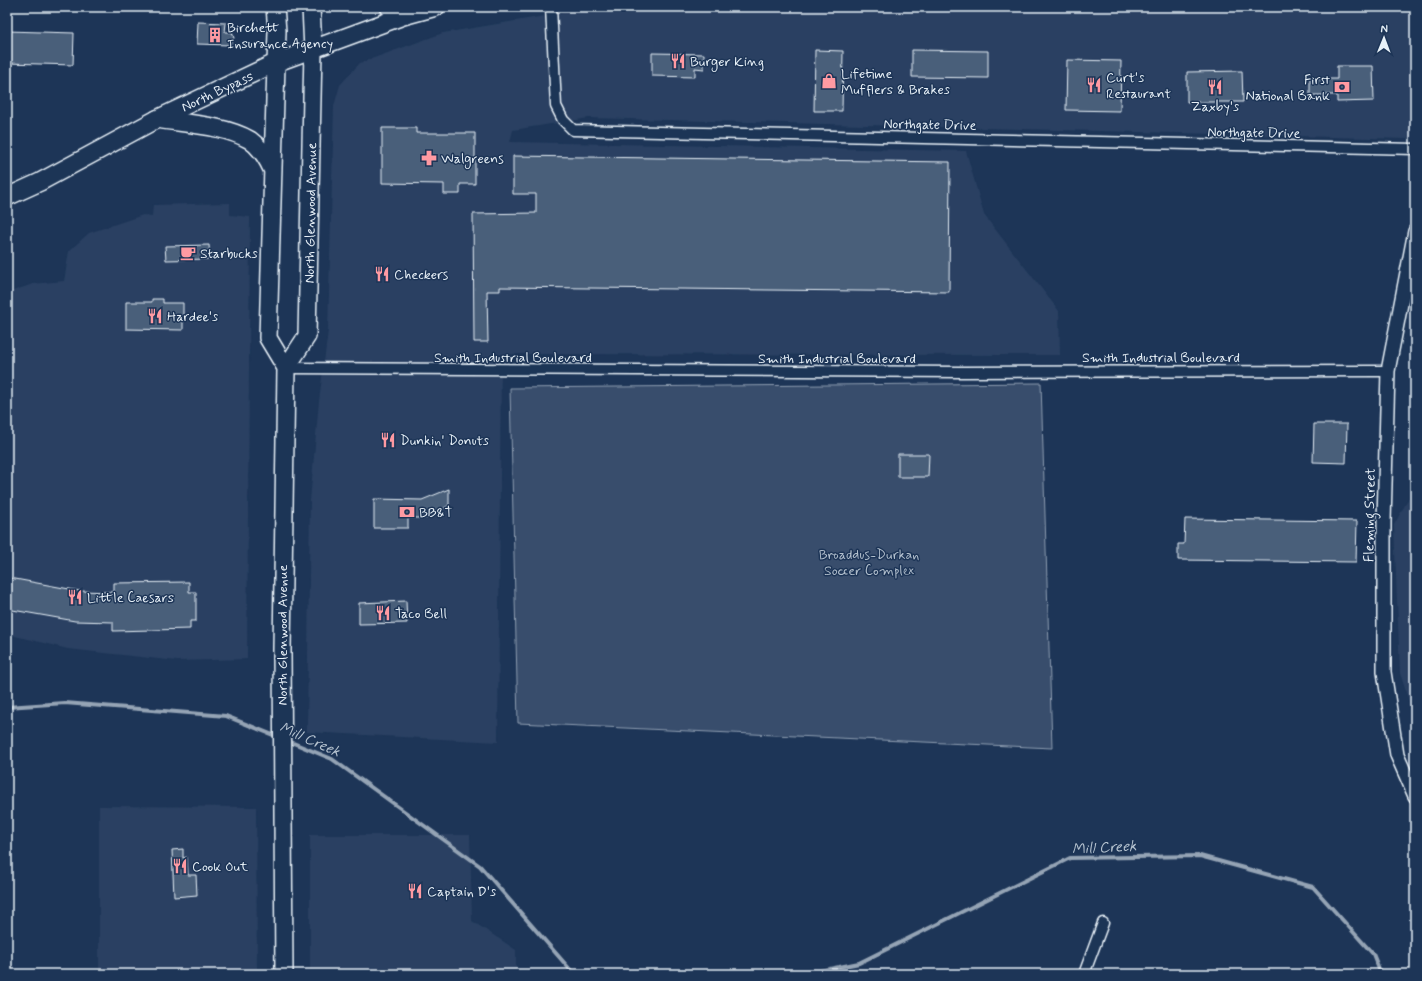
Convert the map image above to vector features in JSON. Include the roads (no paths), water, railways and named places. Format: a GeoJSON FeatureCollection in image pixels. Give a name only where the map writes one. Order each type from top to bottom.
{"type":"FeatureCollection","features":[{"type":"Feature","properties":{"kind":"main road"},"geometry":{"type":"LineString","coordinates":[[275,7],[277,31],[268,338],[286,368]]}},
{"type":"Feature","properties":{"kind":"main road","name":"North Glenwood Avenue"},"geometry":{"type":"LineString","coordinates":[[284,974],[282,650],[286,368],[308,336],[313,50],[311,7]]}},
{"type":"Feature","properties":{"kind":"main road","name":"North Bypass"},"geometry":{"type":"LineString","coordinates":[[7,197],[40,182],[157,119],[275,63],[403,16],[436,7]]}},
{"type":"Feature","properties":{"kind":"main road"},"geometry":{"type":"LineString","coordinates":[[157,119],[225,130],[250,141],[267,157],[272,169]]}},
{"type":"Feature","properties":{"kind":"street","name":"Northgate Drive"},"geometry":{"type":"LineString","coordinates":[[551,7],[556,106],[563,120],[573,130],[1415,149]]}},
{"type":"Feature","properties":{"kind":"street","name":"Fleming Street"},"geometry":{"type":"LineString","coordinates":[[1415,231],[1388,371],[1384,522],[1384,672],[1397,754],[1415,796]]}},
{"type":"Feature","properties":{"kind":"street","name":"Smith Industrial Boulevard"},"geometry":{"type":"LineString","coordinates":[[286,368],[492,371],[1388,371]]}},
{"type":"Feature","properties":{"kind":"street"},"geometry":{"type":"LineString","coordinates":[[1084,974],[1104,923]]}},
{"type":"Feature","properties":{"kind":"waterway","name":"Mill Creek"},"geometry":{"type":"LineString","coordinates":[[7,707],[65,703],[226,716],[278,737]]}},
{"type":"Feature","properties":{"kind":"waterway","name":"Mill Creek"},"geometry":{"type":"LineString","coordinates":[[286,740],[332,759],[480,866],[574,974]]}},
{"type":"Feature","properties":{"kind":"waterway","name":"Mill Creek"},"geometry":{"type":"LineString","coordinates":[[805,974],[859,963],[1070,858],[1200,856],[1313,887],[1373,954],[1381,974]]}},
{"type":"Feature","properties":{"kind":"place","name":"Birchett Insurance Agency"},"geometry":{"type":"Point","coordinates":[215,35]}},
{"type":"Feature","properties":{"kind":"place","name":"Burger King"},"geometry":{"type":"Point","coordinates":[678,61]}},
{"type":"Feature","properties":{"kind":"place","name":"Lifetime Mufflers & Brakes"},"geometry":{"type":"Point","coordinates":[829,81]}},
{"type":"Feature","properties":{"kind":"place","name":"Curt's Restaurant"},"geometry":{"type":"Point","coordinates":[1094,85]}},
{"type":"Feature","properties":{"kind":"place","name":"Zaxby's"},"geometry":{"type":"Point","coordinates":[1215,87]}},
{"type":"Feature","properties":{"kind":"place","name":"First National Bank"},"geometry":{"type":"Point","coordinates":[1342,87]}},
{"type":"Feature","properties":{"kind":"place","name":"Walgreens"},"geometry":{"type":"Point","coordinates":[429,158]}},
{"type":"Feature","properties":{"kind":"place","name":"Starbucks"},"geometry":{"type":"Point","coordinates":[188,253]}},
{"type":"Feature","properties":{"kind":"place","name":"Checkers"},"geometry":{"type":"Point","coordinates":[382,274]}},
{"type":"Feature","properties":{"kind":"place","name":"Hardee's"},"geometry":{"type":"Point","coordinates":[155,316]}},
{"type":"Feature","properties":{"kind":"place","name":"Dunkin' Donuts"},"geometry":{"type":"Point","coordinates":[388,440]}},
{"type":"Feature","properties":{"kind":"place","name":"BB&T"},"geometry":{"type":"Point","coordinates":[407,512]}},
{"type":"Feature","properties":{"kind":"place","name":"Little Caesars"},"geometry":{"type":"Point","coordinates":[75,597]}},
{"type":"Feature","properties":{"kind":"place","name":"Taco Bell"},"geometry":{"type":"Point","coordinates":[383,613]}},
{"type":"Feature","properties":{"kind":"place","name":"Cook Out"},"geometry":{"type":"Point","coordinates":[180,866]}},
{"type":"Feature","properties":{"kind":"place","name":"Captain D's"},"geometry":{"type":"Point","coordinates":[415,891]}},
{"type":"Feature","properties":{"kind":"park label","name":"Broaddus-Durkan Soccer Complex"},"geometry":{"type":"Point","coordinates":[869,562]}}]}
